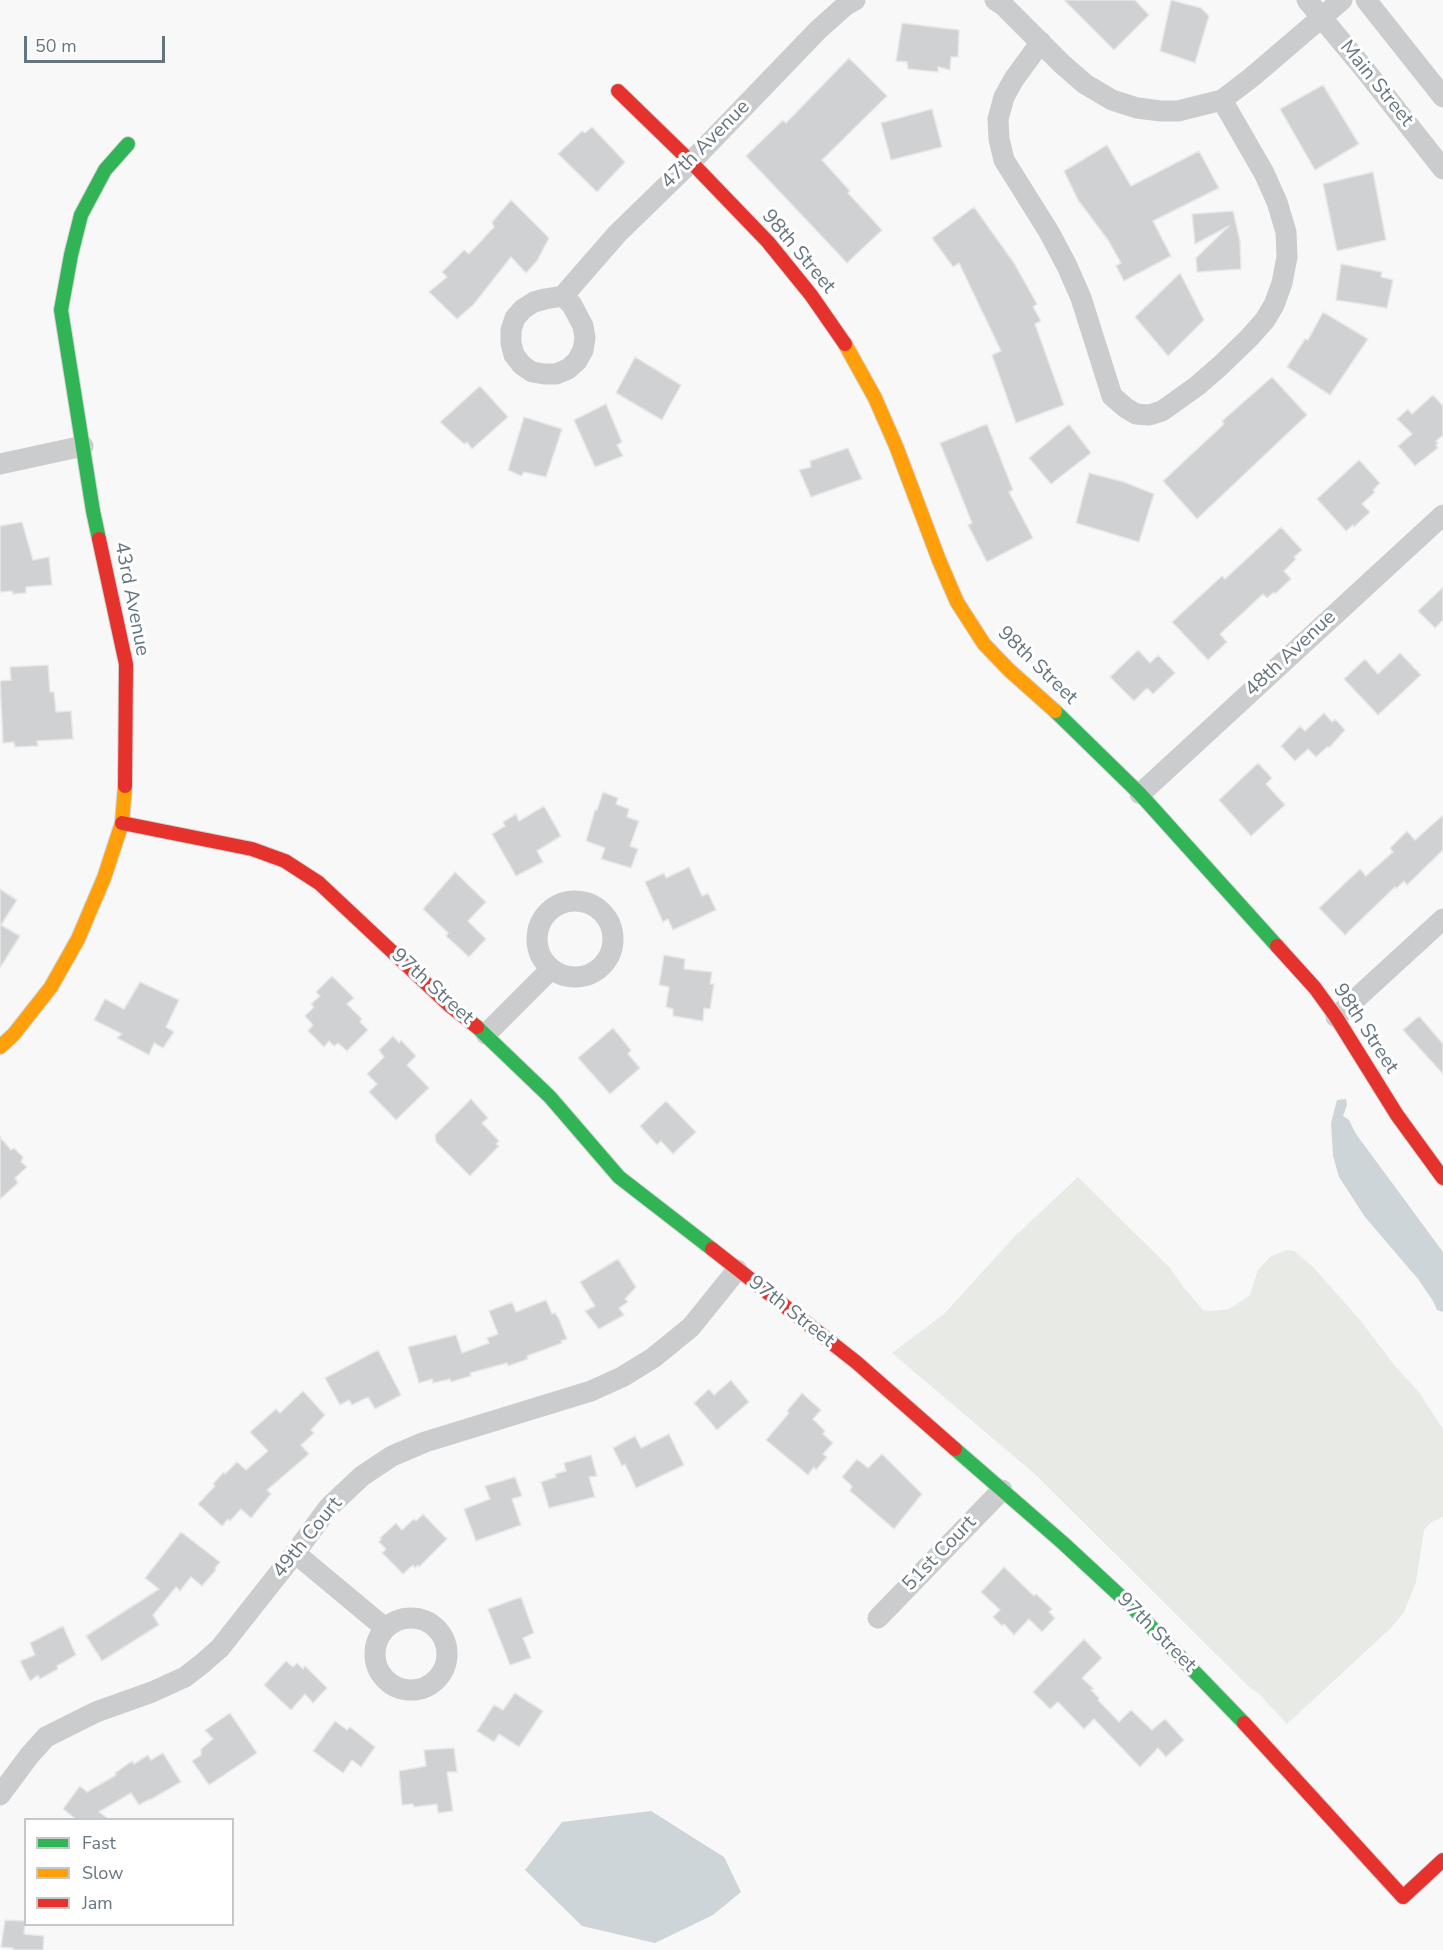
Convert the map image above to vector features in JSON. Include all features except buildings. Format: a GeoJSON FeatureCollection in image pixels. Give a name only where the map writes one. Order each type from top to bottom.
{"type":"FeatureCollection","features":[{"type":"Feature","properties":{"kind":"street","name":"47th Avenue"},"geometry":{"type":"LineString","coordinates":[[563,296],[616,234],[691,162],[818,30],[855,0]]}},
{"type":"Feature","properties":{"kind":"street"},"geometry":{"type":"LineString","coordinates":[[995,0],[1004,5],[1085,84],[1112,100],[1137,108],[1161,111],[1178,111],[1222,100],[1342,0]]}},
{"type":"Feature","properties":{"kind":"street","name":"Main Street"},"geometry":{"type":"LineString","coordinates":[[1307,0],[1323,17],[1443,169]]}},
{"type":"Feature","properties":{"kind":"street"},"geometry":{"type":"LineString","coordinates":[[1366,0],[1443,98]]}},
{"type":"Feature","properties":{"kind":"street"},"geometry":{"type":"LineString","coordinates":[[1041,42],[1004,97],[998,119],[999,139],[1004,160],[1067,266],[1084,307],[1112,396],[1136,414],[1149,415],[1162,411],[1220,366],[1265,320],[1274,305],[1282,283],[1287,257],[1286,232],[1277,202],[1264,173],[1222,100]]}},
{"type":"Feature","properties":{"kind":"street","name":"98th Street"},"geometry":{"type":"LineString","coordinates":[[618,91],[691,162],[791,269],[850,351],[896,446],[957,602],[984,644],[1140,794],[1315,988],[1336,1017],[1397,1115],[1443,1178]]}},
{"type":"Feature","properties":{"kind":"street","name":"43rd Avenue"},"geometry":{"type":"LineString","coordinates":[[0,1047],[14,1034],[51,987],[78,939],[104,878],[122,823],[126,765],[126,664],[93,511],[61,310],[81,216],[105,170],[128,144]]}},
{"type":"Feature","properties":{"kind":"street"},"geometry":{"type":"LineString","coordinates":[[0,464],[83,446]]}},
{"type":"Feature","properties":{"kind":"street","name":"48th Avenue"},"geometry":{"type":"LineString","coordinates":[[1140,794],[1443,515]]}},
{"type":"Feature","properties":{"kind":"street","name":"97th Street"},"geometry":{"type":"LineString","coordinates":[[122,823],[252,849],[285,861],[319,883],[449,1005],[486,1034],[549,1097],[619,1177],[856,1362],[1063,1543],[1131,1606],[1235,1713],[1403,1897],[1443,1860]]}},
{"type":"Feature","properties":{"kind":"street"},"geometry":{"type":"LineString","coordinates":[[1336,1017],[1443,919]]}},
{"type":"Feature","properties":{"kind":"street"},"geometry":{"type":"LineString","coordinates":[[486,1034],[551,969]]}},
{"type":"Feature","properties":{"kind":"street","name":"49th Court"},"geometry":{"type":"LineString","coordinates":[[0,1796],[28,1756],[46,1737],[96,1712],[152,1692],[185,1677],[220,1648],[329,1506],[362,1476],[392,1456],[457,1431],[591,1391],[622,1377],[653,1358],[691,1327],[737,1270]]}},
{"type":"Feature","properties":{"kind":"street","name":"51st Court"},"geometry":{"type":"LineString","coordinates":[[878,1618],[1002,1490]]}},
{"type":"Feature","properties":{"kind":"street"},"geometry":{"type":"LineString","coordinates":[[295,1553],[385,1628]]}},
{"type":"Feature","properties":{"kind":"shaded area"},"geometry":{"type":"Polygon","coordinates":[[[1346,1099],[1347,1105],[1343,1116],[1349,1120],[1356,1134],[1443,1252],[1443,1312],[1437,1310],[1418,1279],[1365,1217],[1339,1177],[1333,1156],[1331,1123],[1337,1100],[1346,1099]]]}},
{"type":"Feature","properties":{"kind":"shaded area"},"geometry":{"type":"Polygon","coordinates":[[[1078,1177],[1170,1268],[1203,1310],[1229,1309],[1250,1295],[1258,1270],[1270,1257],[1286,1250],[1294,1251],[1313,1267],[1360,1320],[1395,1366],[1418,1391],[1443,1429],[1443,1517],[1430,1523],[1424,1530],[1416,1582],[1404,1612],[1392,1627],[1287,1724],[1036,1475],[892,1353],[944,1314],[1015,1236],[1078,1177]]]}},
{"type":"Feature","properties":{"kind":"shaded area"},"geometry":{"type":"Polygon","coordinates":[[[651,1811],[724,1857],[741,1892],[713,1915],[655,1943],[582,1926],[525,1870],[562,1822],[651,1811]]]}},
{"type":"Feature","properties":{"kind":"traffic: fast"},"geometry":{"type":"LineString","coordinates":[[99,539],[61,310],[81,215],[105,170],[128,144]]}},
{"type":"Feature","properties":{"kind":"traffic: fast"},"geometry":{"type":"LineString","coordinates":[[1055,711],[1140,794],[1277,946]]}},
{"type":"Feature","properties":{"kind":"traffic: fast"},"geometry":{"type":"LineString","coordinates":[[477,1027],[550,1097],[619,1177],[712,1249]]}},
{"type":"Feature","properties":{"kind":"traffic: fast"},"geometry":{"type":"LineString","coordinates":[[955,1449],[1131,1606],[1244,1723]]}},
{"type":"Feature","properties":{"kind":"traffic: slow"},"geometry":{"type":"LineString","coordinates":[[845,344],[875,398],[896,446],[957,602],[984,644],[1055,711]]}},
{"type":"Feature","properties":{"kind":"traffic: slow"},"geometry":{"type":"LineString","coordinates":[[0,1047],[14,1034],[51,987],[78,939],[104,878],[122,823],[125,786]]}},
{"type":"Feature","properties":{"kind":"traffic: jam"},"geometry":{"type":"LineString","coordinates":[[618,91],[768,242],[811,295],[845,344]]}},
{"type":"Feature","properties":{"kind":"traffic: jam"},"geometry":{"type":"LineString","coordinates":[[99,539],[126,664],[125,786]]}},
{"type":"Feature","properties":{"kind":"traffic: jam"},"geometry":{"type":"LineString","coordinates":[[122,823],[252,849],[285,861],[319,883],[449,1005],[477,1027]]}},
{"type":"Feature","properties":{"kind":"traffic: jam"},"geometry":{"type":"LineString","coordinates":[[1277,946],[1315,988],[1336,1017],[1397,1115],[1443,1178]]}},
{"type":"Feature","properties":{"kind":"traffic: jam"},"geometry":{"type":"LineString","coordinates":[[712,1249],[856,1362],[955,1449]]}},
{"type":"Feature","properties":{"kind":"traffic: jam"},"geometry":{"type":"LineString","coordinates":[[1244,1723],[1403,1897],[1443,1860]]}}]}
